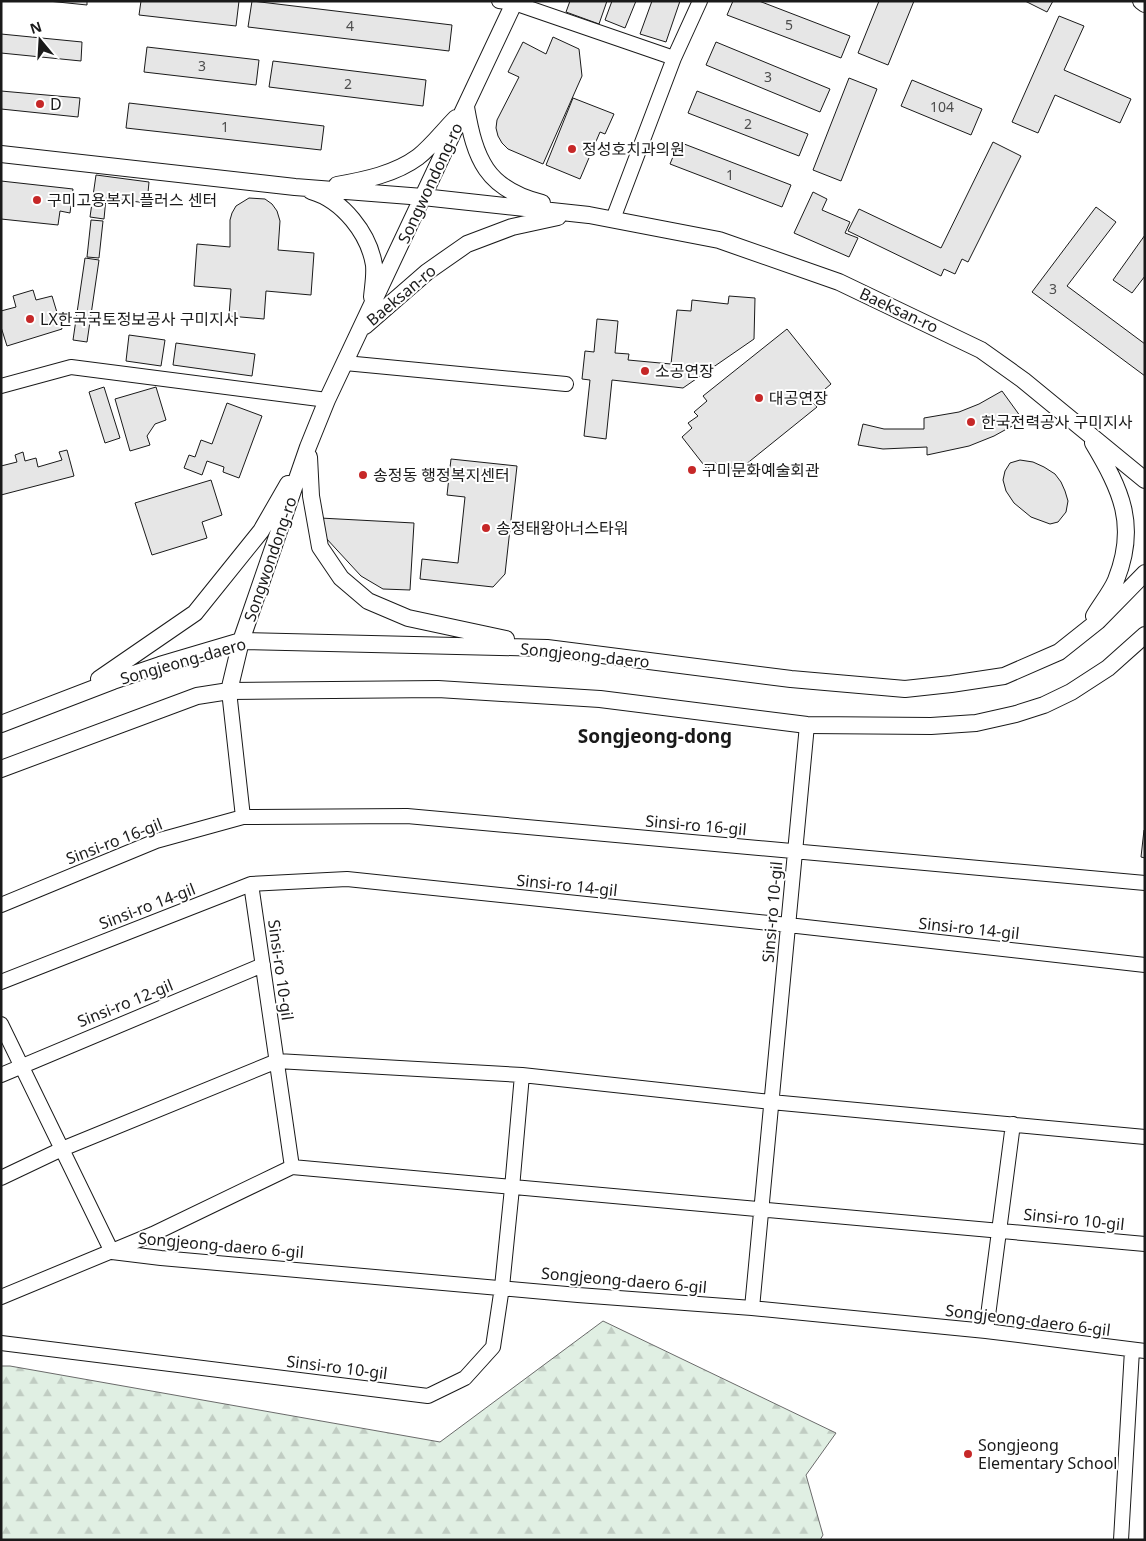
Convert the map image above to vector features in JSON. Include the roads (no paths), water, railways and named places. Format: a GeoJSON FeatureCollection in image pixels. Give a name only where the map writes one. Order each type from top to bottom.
{"type":"FeatureCollection","features":[{"type":"Feature","properties":{"kind":"street"},"geometry":{"type":"LineString","coordinates":[[613,218],[674,58],[700,1]]}},
{"type":"Feature","properties":{"kind":"street"},"geometry":{"type":"LineString","coordinates":[[1141,1],[1145,4]]}},
{"type":"Feature","properties":{"kind":"street","name":"Songwondong-ro"},"geometry":{"type":"LineString","coordinates":[[229,691],[241,641],[308,447],[327,400],[466,107],[510,2],[674,58]]}},
{"type":"Feature","properties":{"kind":"street","name":"Baeksan-ro"},"geometry":{"type":"LineString","coordinates":[[295,187],[353,182],[396,170],[418,157],[466,107]]}},
{"type":"Feature","properties":{"kind":"street","name":"Baeksan-ro"},"geometry":{"type":"LineString","coordinates":[[466,107],[472,140],[482,164],[493,177],[509,190],[531,200],[589,215]]}},
{"type":"Feature","properties":{"kind":"street","name":"Baeksan-ro"},"geometry":{"type":"LineString","coordinates":[[1,154],[295,187],[423,197],[589,215],[613,218],[719,240],[839,282],[981,350],[1023,380],[1145,480]]}},
{"type":"Feature","properties":{"kind":"street","name":"Baeksan-ro"},"geometry":{"type":"LineString","coordinates":[[295,187],[318,193],[350,216],[359,228],[367,245],[374,264],[374,279],[372,298],[360,330]]}},
{"type":"Feature","properties":{"kind":"street","name":"Baeksan-ro"},"geometry":{"type":"LineString","coordinates":[[360,330],[427,272],[467,244],[512,227],[548,218],[589,215]]}},
{"type":"Feature","properties":{"kind":"street"},"geometry":{"type":"LineString","coordinates":[[345,363],[566,384]]}},
{"type":"Feature","properties":{"kind":"street"},"geometry":{"type":"LineString","coordinates":[[1,386],[71,367],[327,400]]}},
{"type":"Feature","properties":{"kind":"street"},"geometry":{"type":"LineString","coordinates":[[1086,430],[1112,474],[1124,508],[1127,531],[1125,550],[1116,580],[1086,631]]}},
{"type":"Feature","properties":{"kind":"street"},"geometry":{"type":"LineString","coordinates":[[308,447],[311,496],[320,547],[341,578],[368,602],[408,618],[547,648]]}},
{"type":"Feature","properties":{"kind":"street"},"geometry":{"type":"LineString","coordinates":[[79,693],[195,613],[261,531],[308,447]]}},
{"type":"Feature","properties":{"kind":"street","name":"Songjeong-daero"},"geometry":{"type":"LineString","coordinates":[[1,724],[160,664],[241,641],[547,648],[791,679],[905,689],[1004,676],[1059,652],[1098,621],[1145,574]]}},
{"type":"Feature","properties":{"kind":"street"},"geometry":{"type":"LineString","coordinates":[[1,770],[197,696],[229,691],[438,689],[600,700],[807,725],[931,726],[976,723],[1044,706],[1071,692],[1108,668],[1145,635]]}},
{"type":"Feature","properties":{"kind":"street"},"geometry":{"type":"LineString","coordinates":[[229,691],[243,817]]}},
{"type":"Feature","properties":{"kind":"street","name":"Sinsi-ro 10-gil"},"geometry":{"type":"LineString","coordinates":[[752,1308],[807,725]]}},
{"type":"Feature","properties":{"kind":"street","name":"Sinsi-ro 16-gil"},"geometry":{"type":"LineString","coordinates":[[1,905],[156,841],[243,817],[407,816],[1145,883]]}},
{"type":"Feature","properties":{"kind":"street","name":"Sinsi-ro 14-gil"},"geometry":{"type":"LineString","coordinates":[[1,982],[251,884],[347,879],[788,925],[1145,965]]}},
{"type":"Feature","properties":{"kind":"street","name":"Sinsi-ro 10-gil"},"geometry":{"type":"LineString","coordinates":[[251,884],[292,1167],[1145,1244]]}},
{"type":"Feature","properties":{"kind":"street","name":"Sinsi-ro 12-gil"},"geometry":{"type":"LineString","coordinates":[[1,1075],[21,1065],[263,966]]}},
{"type":"Feature","properties":{"kind":"street"},"geometry":{"type":"LineString","coordinates":[[1,1024],[112,1252]]}},
{"type":"Feature","properties":{"kind":"street"},"geometry":{"type":"LineString","coordinates":[[1,1178],[62,1149],[277,1061],[522,1075],[771,1102],[1145,1137]]}},
{"type":"Feature","properties":{"kind":"street","name":"Sinsi-ro 10-gil"},"geometry":{"type":"LineString","coordinates":[[1,1342],[428,1396],[465,1378],[493,1347],[502,1287],[522,1075]]}},
{"type":"Feature","properties":{"kind":"street","name":"Sinsi-ro 10-gil"},"geometry":{"type":"LineString","coordinates":[[986,1331],[1013,1124]]}},
{"type":"Feature","properties":{"kind":"street","name":"Songjeong-daero 6-gil"},"geometry":{"type":"LineString","coordinates":[[1,1297],[112,1252],[292,1167]]}},
{"type":"Feature","properties":{"kind":"street","name":"Songjeong-daero 6-gil"},"geometry":{"type":"LineString","coordinates":[[112,1252],[578,1295],[752,1308],[986,1331],[1138,1351],[1121,1540]]}},
{"type":"Feature","properties":{"kind":"place","name":"D"},"geometry":{"type":"Point","coordinates":[40,104]}},
{"type":"Feature","properties":{"kind":"place","name":"정성호치과의원"},"geometry":{"type":"Point","coordinates":[572,149]}},
{"type":"Feature","properties":{"kind":"place","name":"구미고용복지 플러스 센터"},"geometry":{"type":"Point","coordinates":[37,200]}},
{"type":"Feature","properties":{"kind":"place","name":"LX한국국토정보공사 구미지사"},"geometry":{"type":"Point","coordinates":[30,319]}},
{"type":"Feature","properties":{"kind":"place","name":"소공연장"},"geometry":{"type":"Point","coordinates":[645,371]}},
{"type":"Feature","properties":{"kind":"place","name":"대공연장"},"geometry":{"type":"Point","coordinates":[759,398]}},
{"type":"Feature","properties":{"kind":"place","name":"한국전력공사 구미지사"},"geometry":{"type":"Point","coordinates":[971,422]}},
{"type":"Feature","properties":{"kind":"place","name":"구미문화예술회관"},"geometry":{"type":"Point","coordinates":[692,470]}},
{"type":"Feature","properties":{"kind":"place","name":"송정동 행정복지센터"},"geometry":{"type":"Point","coordinates":[363,475]}},
{"type":"Feature","properties":{"kind":"place","name":"송정태왕아너스타워"},"geometry":{"type":"Point","coordinates":[486,528]}},
{"type":"Feature","properties":{"kind":"place","name":"Songjeong Elementary School"},"geometry":{"type":"Point","coordinates":[968,1454]}},
{"type":"Feature","properties":{"kind":"district","name":"Songjeong-dong"},"geometry":{"type":"Point","coordinates":[655,736]}}]}
